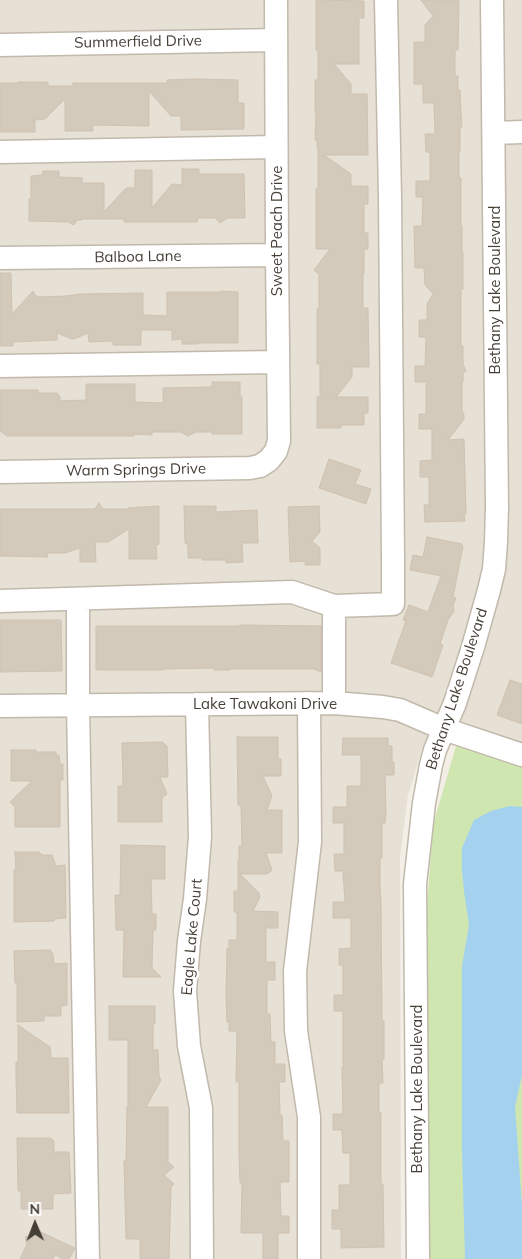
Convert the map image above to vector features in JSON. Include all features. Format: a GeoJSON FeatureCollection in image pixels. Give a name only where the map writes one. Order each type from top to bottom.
{"type":"FeatureCollection","features":[{"type":"Feature","properties":{"kind":"street","name":"Sweet Peach Drive"},"geometry":{"type":"LineString","coordinates":[[269,460],[276,451],[279,441],[276,0]]}},
{"type":"Feature","properties":{"kind":"street"},"geometry":{"type":"LineString","coordinates":[[0,601],[292,592],[334,606],[393,604],[390,198],[386,0]]}},
{"type":"Feature","properties":{"kind":"street","name":"Bethany Lake Boulevard"},"geometry":{"type":"LineString","coordinates":[[418,1259],[415,884],[424,803],[431,765],[435,750],[456,703],[473,647],[494,570],[496,542],[492,0]]}},
{"type":"Feature","properties":{"kind":"street","name":"Summerfield Drive"},"geometry":{"type":"LineString","coordinates":[[0,45],[276,40]]}},
{"type":"Feature","properties":{"kind":"street"},"geometry":{"type":"LineString","coordinates":[[494,133],[522,132]]}},
{"type":"Feature","properties":{"kind":"street"},"geometry":{"type":"LineString","coordinates":[[0,152],[276,147]]}},
{"type":"Feature","properties":{"kind":"street","name":"Balboa Lane"},"geometry":{"type":"LineString","coordinates":[[0,258],[277,255]]}},
{"type":"Feature","properties":{"kind":"street"},"geometry":{"type":"LineString","coordinates":[[0,366],[278,362]]}},
{"type":"Feature","properties":{"kind":"street","name":"Warm Springs Drive"},"geometry":{"type":"LineString","coordinates":[[0,472],[250,468],[260,466],[269,460]]}},
{"type":"Feature","properties":{"kind":"street"},"geometry":{"type":"LineString","coordinates":[[78,599],[78,705],[88,1259]]}},
{"type":"Feature","properties":{"kind":"street"},"geometry":{"type":"LineString","coordinates":[[334,606],[334,703]]}},
{"type":"Feature","properties":{"kind":"street"},"geometry":{"type":"LineString","coordinates":[[309,703],[310,842],[295,971],[296,1031],[309,1117],[309,1259]]}},
{"type":"Feature","properties":{"kind":"street","name":"Lake Tawakoni Drive"},"geometry":{"type":"LineString","coordinates":[[0,706],[334,703],[383,707],[400,710],[444,729],[522,755]]}},
{"type":"Feature","properties":{"kind":"street","name":"Eagle Lake Court"},"geometry":{"type":"LineString","coordinates":[[197,704],[200,837],[185,991],[189,1046],[201,1108],[202,1259]]}},
{"type":"Feature","properties":{"kind":"shaded area"},"geometry":{"type":"Polygon","coordinates":[[[0,0],[522,0],[522,767],[456,746],[425,740],[408,795],[400,857],[401,1259],[0,1259],[0,0]]]}},
{"type":"Feature","properties":{"kind":"green space"},"geometry":{"type":"Polygon","coordinates":[[[456,746],[522,767],[522,1259],[430,1259],[427,908],[433,825],[456,746]]]}},
{"type":"Feature","properties":{"kind":"water"},"geometry":{"type":"Polygon","coordinates":[[[510,806],[522,807],[522,1075],[515,1107],[522,1206],[522,1259],[465,1259],[462,1152],[462,966],[469,925],[462,870],[462,848],[474,820],[491,811],[510,806]]]}},
{"type":"Feature","properties":{"kind":"building"},"geometry":{"type":"Polygon","coordinates":[[[316,0],[364,1],[364,18],[359,18],[359,64],[334,64],[351,84],[351,94],[367,94],[368,155],[324,155],[351,174],[351,186],[368,186],[368,204],[364,204],[364,233],[368,233],[368,249],[364,249],[363,308],[368,308],[369,367],[352,367],[352,377],[336,397],[368,397],[368,413],[364,413],[364,425],[341,425],[341,428],[317,428],[317,397],[320,397],[320,364],[317,364],[319,274],[314,270],[330,249],[316,249],[318,148],[317,140],[315,140],[315,80],[318,80],[318,51],[316,50],[316,0]]]}},
{"type":"Feature","properties":{"kind":"building"},"geometry":{"type":"Polygon","coordinates":[[[421,0],[459,0],[458,50],[455,50],[455,76],[458,76],[458,90],[460,90],[462,127],[460,127],[459,151],[463,252],[461,346],[463,346],[463,364],[466,371],[463,373],[462,382],[462,411],[464,419],[448,440],[464,439],[465,521],[425,522],[424,505],[429,505],[429,477],[420,477],[420,461],[432,460],[432,429],[419,429],[419,414],[426,414],[426,382],[415,382],[415,366],[425,366],[426,337],[419,337],[419,320],[427,320],[427,304],[433,294],[425,285],[424,268],[415,268],[414,226],[422,226],[423,197],[416,197],[416,181],[430,181],[430,152],[426,152],[425,134],[435,134],[434,103],[423,103],[423,84],[414,84],[414,42],[425,42],[425,25],[433,16],[421,0]]]}},
{"type":"Feature","properties":{"kind":"building"},"geometry":{"type":"Polygon","coordinates":[[[167,80],[238,80],[238,103],[244,103],[244,129],[181,130],[181,116],[171,116],[149,91],[149,126],[93,125],[93,131],[65,131],[65,99],[45,119],[35,120],[35,132],[0,132],[0,83],[48,82],[48,86],[73,86],[73,83],[167,83],[167,80]]]}},
{"type":"Feature","properties":{"kind":"building"},"geometry":{"type":"Polygon","coordinates":[[[182,169],[199,169],[199,174],[244,174],[245,218],[228,218],[220,223],[215,218],[198,218],[197,222],[124,222],[124,219],[82,219],[77,220],[74,225],[68,222],[29,221],[31,176],[43,175],[43,171],[59,171],[59,177],[82,178],[82,183],[104,183],[104,212],[126,188],[135,188],[135,170],[152,170],[152,208],[172,184],[182,185],[182,169]]]}},
{"type":"Feature","properties":{"kind":"building"},"geometry":{"type":"Polygon","coordinates":[[[0,273],[11,273],[12,314],[33,291],[36,296],[41,297],[143,293],[143,315],[167,316],[167,292],[238,292],[238,343],[182,344],[182,339],[172,340],[172,330],[141,330],[141,345],[113,345],[113,341],[89,342],[88,333],[72,339],[57,333],[57,340],[13,342],[13,346],[0,346],[0,273]]]}},
{"type":"Feature","properties":{"kind":"building"},"geometry":{"type":"Polygon","coordinates":[[[212,382],[240,382],[242,434],[196,432],[188,436],[181,432],[152,432],[152,435],[133,434],[134,436],[7,436],[0,431],[0,390],[38,390],[39,393],[57,393],[60,401],[86,400],[86,384],[135,384],[135,402],[163,403],[163,388],[212,387],[212,382]]]}},
{"type":"Feature","properties":{"kind":"building"},"geometry":{"type":"Polygon","coordinates":[[[329,459],[361,470],[355,484],[371,489],[366,504],[319,488],[329,459]]]}},
{"type":"Feature","properties":{"kind":"building"},"geometry":{"type":"Polygon","coordinates":[[[99,503],[103,509],[159,506],[159,544],[156,545],[157,559],[129,559],[129,529],[108,542],[95,542],[96,562],[80,562],[80,548],[65,553],[47,553],[48,557],[0,556],[0,509],[95,509],[99,503]]]}},
{"type":"Feature","properties":{"kind":"building"},"geometry":{"type":"Polygon","coordinates":[[[184,506],[216,506],[216,512],[257,510],[258,543],[242,543],[243,562],[226,563],[226,560],[188,558],[188,545],[185,543],[184,506]]]}},
{"type":"Feature","properties":{"kind":"building"},"geometry":{"type":"Polygon","coordinates":[[[319,506],[320,532],[312,541],[320,548],[320,565],[305,565],[305,561],[290,562],[288,507],[319,506]]]}},
{"type":"Feature","properties":{"kind":"building"},"geometry":{"type":"Polygon","coordinates":[[[427,537],[462,544],[463,546],[453,597],[456,598],[453,606],[454,611],[448,620],[440,644],[443,645],[432,677],[391,663],[406,621],[403,620],[409,605],[428,612],[441,576],[410,570],[413,555],[423,557],[427,537]]]}},
{"type":"Feature","properties":{"kind":"building"},"geometry":{"type":"Polygon","coordinates":[[[0,620],[61,620],[62,671],[0,672],[0,620]]]}},
{"type":"Feature","properties":{"kind":"building"},"geometry":{"type":"Polygon","coordinates":[[[96,626],[321,626],[321,672],[314,669],[214,670],[214,668],[96,670],[96,626]]]}},
{"type":"Feature","properties":{"kind":"building"},"geometry":{"type":"Polygon","coordinates":[[[510,680],[522,684],[522,724],[497,715],[510,680]]]}},
{"type":"Feature","properties":{"kind":"building"},"geometry":{"type":"Polygon","coordinates":[[[237,737],[278,737],[278,759],[281,759],[281,776],[263,776],[272,796],[267,810],[282,810],[282,853],[266,853],[272,870],[267,874],[240,874],[259,893],[260,897],[253,911],[278,912],[278,928],[266,928],[266,962],[275,962],[275,980],[267,980],[267,1014],[270,1014],[271,1042],[275,1042],[275,1064],[285,1064],[285,1082],[279,1082],[280,1115],[282,1115],[283,1141],[289,1141],[289,1182],[280,1182],[281,1216],[289,1216],[289,1233],[278,1233],[278,1259],[263,1259],[263,1233],[241,1233],[242,1183],[240,1183],[239,1154],[239,1082],[236,1082],[237,1031],[229,1031],[226,996],[227,948],[229,949],[229,940],[237,940],[237,912],[234,912],[234,891],[238,891],[239,846],[242,846],[241,805],[238,805],[237,737]]]}},
{"type":"Feature","properties":{"kind":"building"},"geometry":{"type":"Polygon","coordinates":[[[343,738],[388,738],[388,746],[392,746],[392,762],[394,762],[394,775],[385,775],[386,814],[385,823],[382,823],[382,858],[380,858],[384,1059],[382,1059],[383,1083],[379,1083],[379,1113],[381,1113],[381,1184],[383,1184],[384,1247],[341,1248],[341,1229],[332,1229],[332,1210],[339,1210],[339,1185],[350,1185],[350,1153],[343,1153],[342,1130],[333,1130],[333,1114],[343,1114],[343,1011],[334,1011],[334,995],[343,995],[343,965],[339,965],[339,949],[351,948],[351,918],[333,918],[333,902],[345,902],[343,871],[335,871],[334,854],[344,854],[344,823],[333,823],[333,807],[347,807],[347,786],[361,786],[361,755],[342,755],[343,738]]]}},
{"type":"Feature","properties":{"kind":"building"},"geometry":{"type":"Polygon","coordinates":[[[162,742],[167,746],[168,777],[160,777],[167,794],[162,798],[162,822],[118,822],[118,786],[123,786],[122,743],[162,742]]]}},
{"type":"Feature","properties":{"kind":"building"},"geometry":{"type":"Polygon","coordinates":[[[11,750],[56,752],[56,755],[59,755],[60,764],[63,764],[63,780],[60,780],[60,827],[15,827],[15,807],[10,802],[32,781],[11,781],[11,750]]]}},
{"type":"Feature","properties":{"kind":"building"},"geometry":{"type":"Polygon","coordinates":[[[121,845],[165,846],[165,879],[151,879],[152,914],[156,914],[156,930],[153,930],[152,968],[161,977],[123,977],[124,930],[116,930],[115,895],[120,895],[121,845]]]}},
{"type":"Feature","properties":{"kind":"building"},"geometry":{"type":"Polygon","coordinates":[[[15,852],[39,852],[42,855],[52,855],[56,866],[65,865],[66,918],[54,919],[54,921],[14,922],[15,852]]]}},
{"type":"Feature","properties":{"kind":"building"},"geometry":{"type":"Polygon","coordinates":[[[50,950],[53,954],[54,964],[67,963],[67,1005],[61,1006],[61,1016],[44,1016],[44,1021],[17,1022],[17,983],[15,983],[14,951],[50,950]]]}},
{"type":"Feature","properties":{"kind":"building"},"geometry":{"type":"Polygon","coordinates":[[[109,1006],[155,1006],[153,1050],[158,1050],[159,1076],[161,1080],[146,1107],[168,1107],[168,1162],[174,1167],[164,1175],[174,1184],[171,1187],[169,1259],[140,1259],[140,1239],[126,1239],[124,1161],[126,1161],[128,1107],[128,1040],[109,1040],[109,1006]]]}},
{"type":"Feature","properties":{"kind":"building"},"geometry":{"type":"Polygon","coordinates":[[[18,1025],[50,1047],[51,1058],[68,1058],[69,1113],[17,1113],[16,1062],[18,1062],[18,1025]]]}},
{"type":"Feature","properties":{"kind":"building"},"geometry":{"type":"Polygon","coordinates":[[[17,1138],[50,1138],[54,1141],[54,1152],[69,1152],[71,1193],[53,1194],[53,1209],[21,1209],[21,1191],[18,1191],[17,1138]]]}},
{"type":"Feature","properties":{"kind":"building"},"geometry":{"type":"Polygon","coordinates":[[[34,1229],[75,1248],[69,1259],[63,1259],[55,1255],[53,1259],[20,1259],[27,1244],[25,1237],[31,1235],[34,1229]]]}}]}
